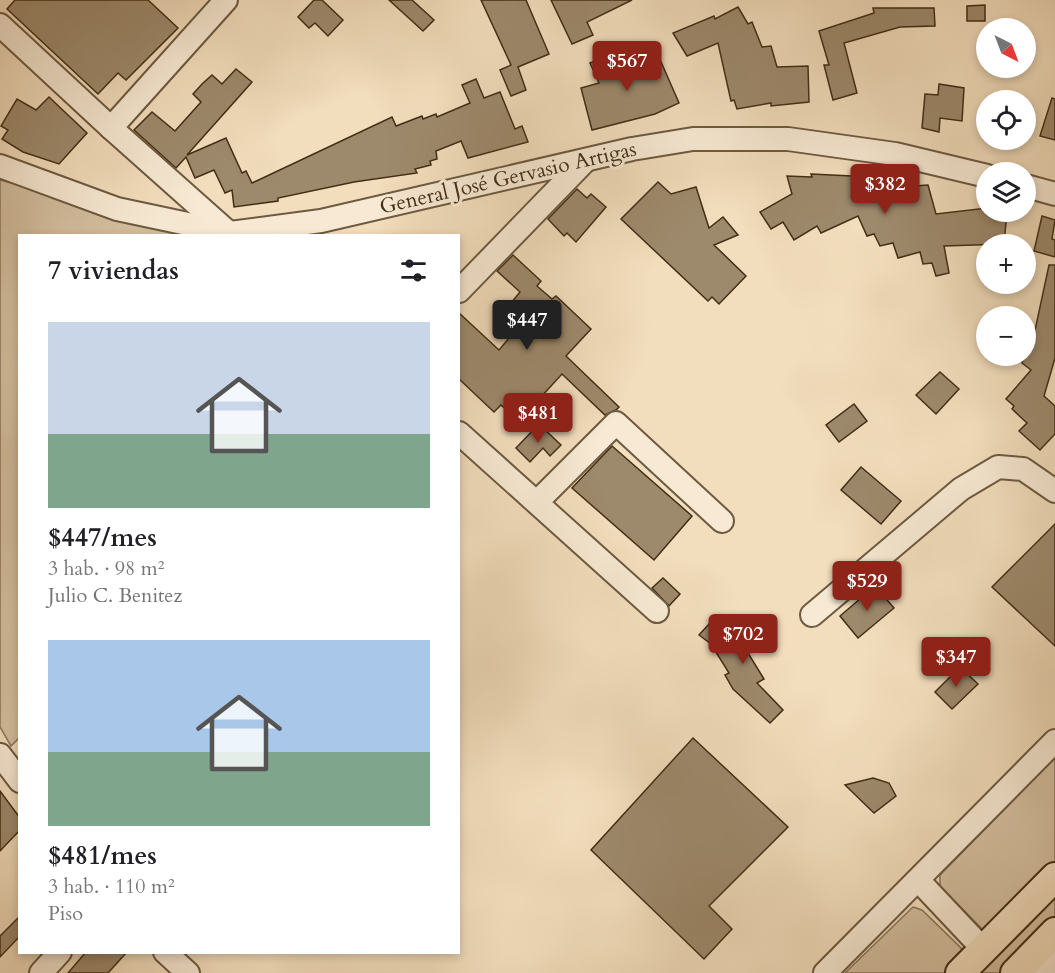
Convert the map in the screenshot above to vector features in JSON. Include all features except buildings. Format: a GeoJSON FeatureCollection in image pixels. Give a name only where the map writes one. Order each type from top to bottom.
{"type":"FeatureCollection","features":[{"type":"Feature","properties":{"kind":"main road"},"geometry":{"type":"LineString","coordinates":[[960,973],[1055,877]]}},
{"type":"Feature","properties":{"kind":"main road"},"geometry":{"type":"LineString","coordinates":[[1015,973],[1055,932]]}},
{"type":"Feature","properties":{"kind":"street"},"geometry":{"type":"LineString","coordinates":[[111,128],[226,0]]}},
{"type":"Feature","properties":{"kind":"street"},"geometry":{"type":"LineString","coordinates":[[0,25],[111,128],[231,234]]}},
{"type":"Feature","properties":{"kind":"street","name":"General José Gervasio Artigas"},"geometry":{"type":"LineString","coordinates":[[0,166],[117,209],[231,234],[321,221],[584,162],[632,149],[693,139],[788,139],[895,154],[976,173]]}},
{"type":"Feature","properties":{"kind":"street"},"geometry":{"type":"LineString","coordinates":[[460,290],[584,162]]}},
{"type":"Feature","properties":{"kind":"street"},"geometry":{"type":"LineString","coordinates":[[1036,189],[1055,194]]}},
{"type":"Feature","properties":{"kind":"street"},"geometry":{"type":"LineString","coordinates":[[538,501],[616,423],[722,521]]}},
{"type":"Feature","properties":{"kind":"street"},"geometry":{"type":"LineString","coordinates":[[460,434],[538,501],[657,611]]}},
{"type":"Feature","properties":{"kind":"street"},"geometry":{"type":"LineString","coordinates":[[812,615],[962,489],[998,468],[1023,470],[1055,491]]}},
{"type":"Feature","properties":{"kind":"street"},"geometry":{"type":"LineString","coordinates":[[825,973],[919,881],[1055,741]]}},
{"type":"Feature","properties":{"kind":"street"},"geometry":{"type":"LineString","coordinates":[[919,881],[984,950]]}},
{"type":"Feature","properties":{"kind":"street"},"geometry":{"type":"LineString","coordinates":[[41,973],[58,954]]}},
{"type":"Feature","properties":{"kind":"street"},"geometry":{"type":"LineString","coordinates":[[167,954],[188,973]]}},
{"type":"Feature","properties":{"kind":"street"},"geometry":{"type":"LineString","coordinates":[[1043,973],[1055,961]]}},
{"type":"Feature","properties":{"kind":"shaded area"},"geometry":{"type":"Polygon","coordinates":[[[0,180],[197,234],[18,234],[18,739],[11,746],[0,727],[0,180]]]}},
{"type":"Feature","properties":{"kind":"shaded area"},"geometry":{"type":"Polygon","coordinates":[[[1055,758],[1055,865],[987,931],[982,929],[940,886],[940,875],[1055,758]]]}},
{"type":"Feature","properties":{"kind":"shaded area"},"geometry":{"type":"Polygon","coordinates":[[[1055,887],[1055,916],[999,973],[970,973],[1055,887]]]}},
{"type":"Feature","properties":{"kind":"shaded area"},"geometry":{"type":"Polygon","coordinates":[[[913,907],[922,910],[961,948],[962,952],[947,973],[845,973],[913,907]]]}}]}
